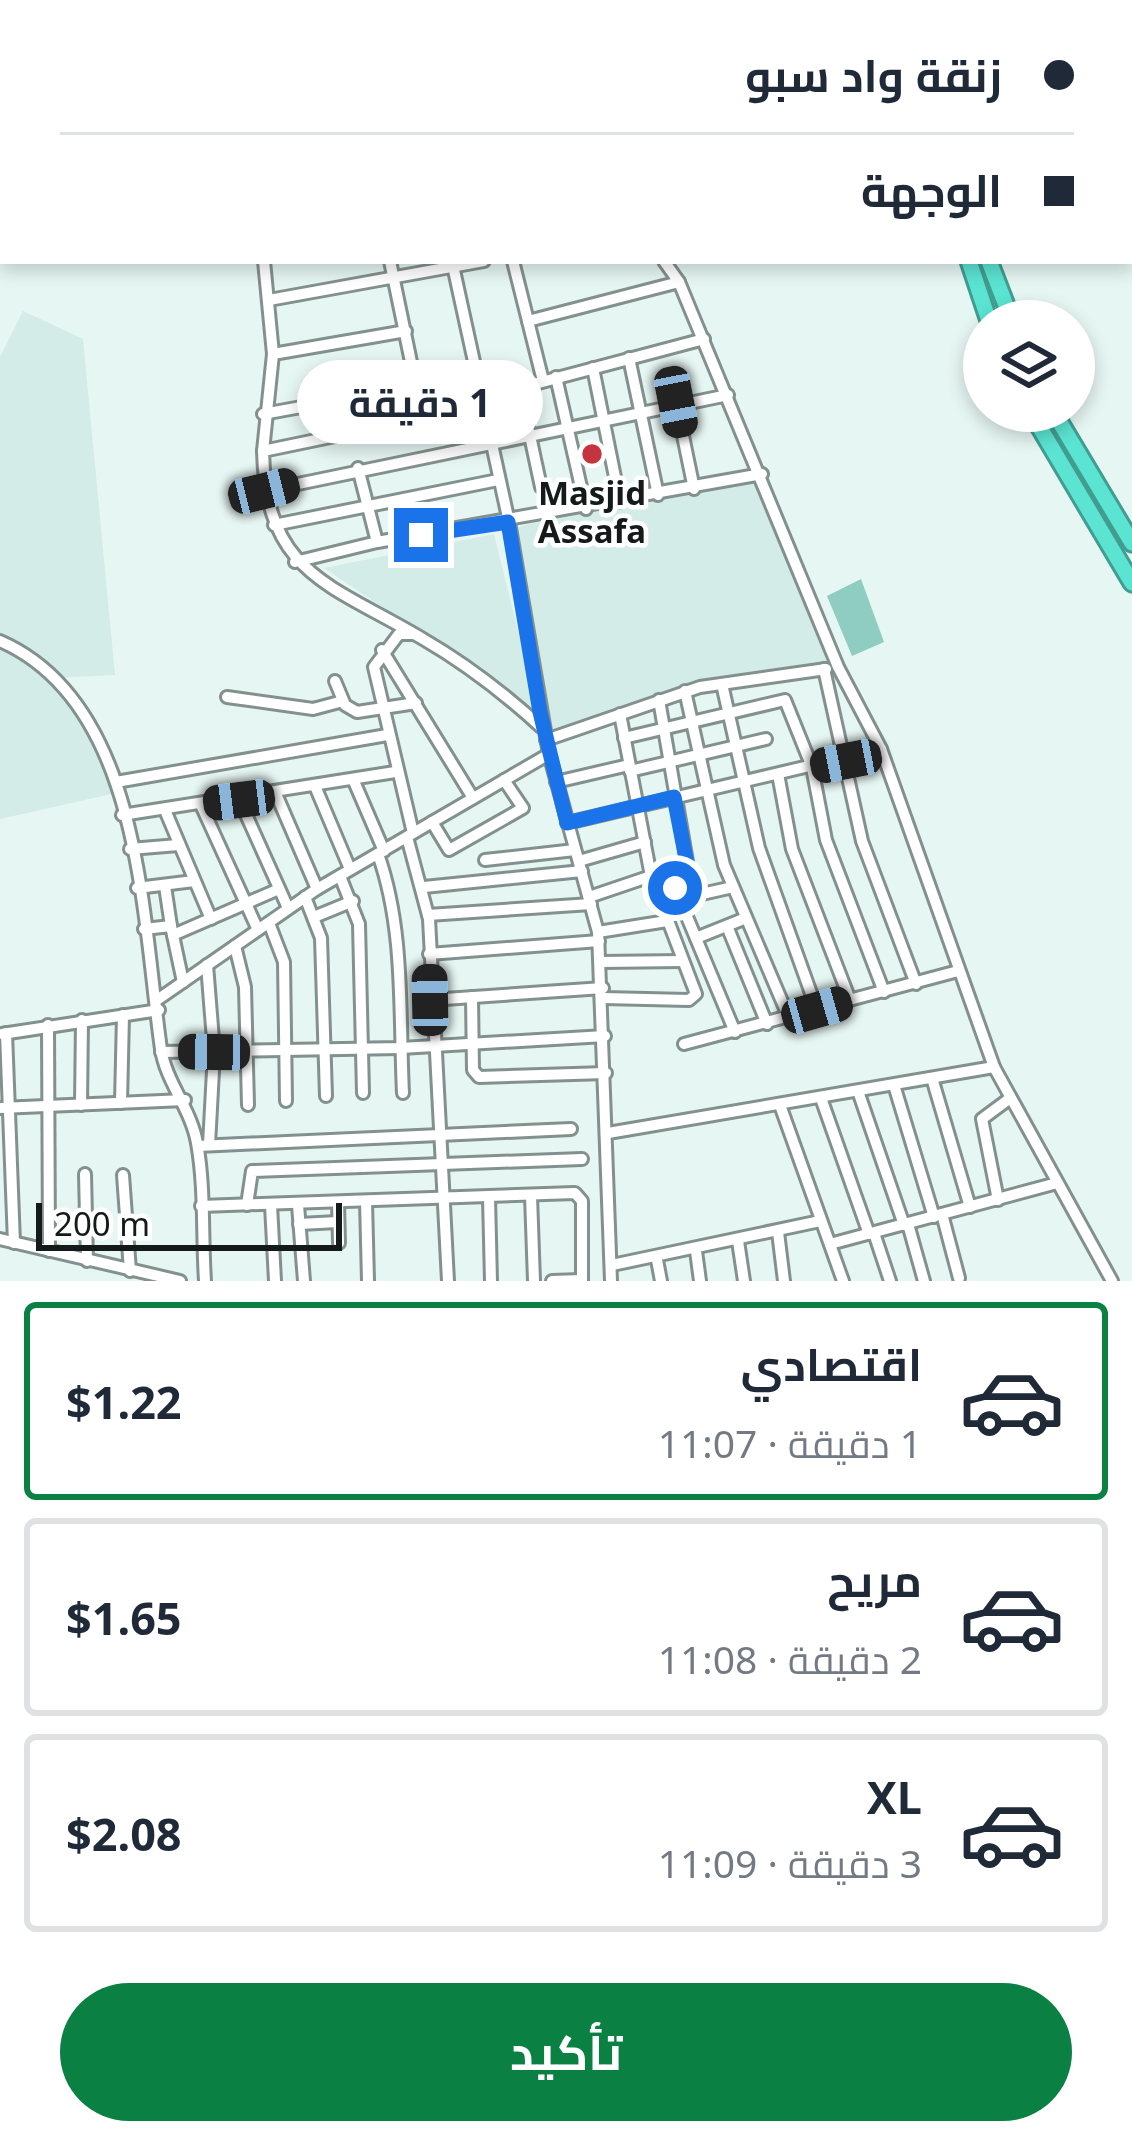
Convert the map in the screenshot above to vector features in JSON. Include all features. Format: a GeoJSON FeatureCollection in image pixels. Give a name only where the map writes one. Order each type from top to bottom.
{"type":"FeatureCollection","features":[{"type":"Feature","properties":{"kind":"highway"},"geometry":{"type":"LineString","coordinates":[[970,264],[982,300]]}},
{"type":"Feature","properties":{"kind":"highway"},"geometry":{"type":"LineString","coordinates":[[990,264],[1004,300]]}},
{"type":"Feature","properties":{"kind":"highway"},"geometry":{"type":"LineString","coordinates":[[1042,432],[1132,583]]}},
{"type":"Feature","properties":{"kind":"highway"},"geometry":{"type":"LineString","coordinates":[[1066,432],[1132,543]]}},
{"type":"Feature","properties":{"kind":"street"},"geometry":{"type":"LineString","coordinates":[[264,264],[273,354],[263,414],[264,491],[274,525],[295,562],[326,586],[421,637],[487,681],[546,741]]}},
{"type":"Feature","properties":{"kind":"street"},"geometry":{"type":"LineString","coordinates":[[391,264],[416,386]]}},
{"type":"Feature","properties":{"kind":"street"},"geometry":{"type":"LineString","coordinates":[[269,300],[396,279],[452,264],[508,522],[546,741],[598,937],[611,1281]]}},
{"type":"Feature","properties":{"kind":"street"},"geometry":{"type":"LineString","coordinates":[[515,264],[528,320],[568,428],[586,508]]}},
{"type":"Feature","properties":{"kind":"street"},"geometry":{"type":"LineString","coordinates":[[666,264],[680,281],[762,474],[831,668],[862,841],[916,984]]}},
{"type":"Feature","properties":{"kind":"street"},"geometry":{"type":"LineString","coordinates":[[528,320],[680,281]]}},
{"type":"Feature","properties":{"kind":"street"},"geometry":{"type":"LineString","coordinates":[[273,354],[406,332]]}},
{"type":"Feature","properties":{"kind":"street"},"geometry":{"type":"LineString","coordinates":[[263,451],[479,402],[704,339]]}},
{"type":"Feature","properties":{"kind":"street"},"geometry":{"type":"LineString","coordinates":[[629,358],[658,495]]}},
{"type":"Feature","properties":{"kind":"street"},"geometry":{"type":"LineString","coordinates":[[593,368],[620,502]]}},
{"type":"Feature","properties":{"kind":"street"},"geometry":{"type":"LineString","coordinates":[[263,414],[473,372]]}},
{"type":"Feature","properties":{"kind":"street"},"geometry":{"type":"LineString","coordinates":[[520,388],[541,487]]}},
{"type":"Feature","properties":{"kind":"street"},"geometry":{"type":"LineString","coordinates":[[264,491],[676,402],[728,395]]}},
{"type":"Feature","properties":{"kind":"street"},"geometry":{"type":"LineString","coordinates":[[676,402],[694,489]]}},
{"type":"Feature","properties":{"kind":"street"},"geometry":{"type":"LineString","coordinates":[[358,468],[377,542]]}},
{"type":"Feature","properties":{"kind":"street"},"geometry":{"type":"LineString","coordinates":[[295,562],[377,542],[762,474]]}},
{"type":"Feature","properties":{"kind":"street"},"geometry":{"type":"LineString","coordinates":[[274,525],[498,480]]}},
{"type":"Feature","properties":{"kind":"street"},"geometry":{"type":"LineString","coordinates":[[421,637],[399,634],[382,650],[374,667],[428,915],[448,1281]]}},
{"type":"Feature","properties":{"kind":"street"},"geometry":{"type":"LineString","coordinates":[[0,641],[39,662],[69,692],[106,748],[130,849],[158,1005],[161,1052],[203,1146]]}},
{"type":"Feature","properties":{"kind":"street"},"geometry":{"type":"LineString","coordinates":[[382,650],[473,798]]}},
{"type":"Feature","properties":{"kind":"street"},"geometry":{"type":"LineString","coordinates":[[14,1243],[3,1034],[158,1005],[183,982],[317,889],[504,780],[546,741],[685,692],[831,668]]}},
{"type":"Feature","properties":{"kind":"street"},"geometry":{"type":"LineString","coordinates":[[831,668],[881,749],[958,971],[1009,1100],[1112,1281]]}},
{"type":"Feature","properties":{"kind":"street"},"geometry":{"type":"LineString","coordinates":[[335,681],[343,700],[356,712],[416,703]]}},
{"type":"Feature","properties":{"kind":"street"},"geometry":{"type":"LineString","coordinates":[[722,684],[769,880],[817,1010]]}},
{"type":"Feature","properties":{"kind":"street"},"geometry":{"type":"LineString","coordinates":[[685,692],[734,887],[789,1018]]}},
{"type":"Feature","properties":{"kind":"street"},"geometry":{"type":"LineString","coordinates":[[227,697],[314,709],[343,700]]}},
{"type":"Feature","properties":{"kind":"street"},"geometry":{"type":"LineString","coordinates":[[659,700],[693,896],[734,887]]}},
{"type":"Feature","properties":{"kind":"street"},"geometry":{"type":"LineString","coordinates":[[624,738],[784,700],[812,767],[826,840],[884,992]]}},
{"type":"Feature","properties":{"kind":"street"},"geometry":{"type":"LineString","coordinates":[[430,1000],[603,993],[693,999],[696,994],[651,877],[620,714]]}},
{"type":"Feature","properties":{"kind":"street"},"geometry":{"type":"LineString","coordinates":[[116,782],[388,734]]}},
{"type":"Feature","properties":{"kind":"street"},"geometry":{"type":"LineString","coordinates":[[556,782],[766,739]]}},
{"type":"Feature","properties":{"kind":"street"},"geometry":{"type":"LineString","coordinates":[[567,823],[846,761],[881,749]]}},
{"type":"Feature","properties":{"kind":"street"},"geometry":{"type":"LineString","coordinates":[[122,815],[395,772]]}},
{"type":"Feature","properties":{"kind":"street"},"geometry":{"type":"LineString","coordinates":[[778,774],[792,849],[850,1000]]}},
{"type":"Feature","properties":{"kind":"street"},"geometry":{"type":"LineString","coordinates":[[353,778],[381,852],[395,914],[403,1093]]}},
{"type":"Feature","properties":{"kind":"street"},"geometry":{"type":"LineString","coordinates":[[432,822],[449,850],[523,808],[504,780]]}},
{"type":"Feature","properties":{"kind":"street"},"geometry":{"type":"LineString","coordinates":[[315,786],[359,924],[363,1093]]}},
{"type":"Feature","properties":{"kind":"street"},"geometry":{"type":"LineString","coordinates":[[276,794],[317,889]]}},
{"type":"Feature","properties":{"kind":"street"},"geometry":{"type":"LineString","coordinates":[[239,800],[288,908]]}},
{"type":"Feature","properties":{"kind":"street"},"geometry":{"type":"LineString","coordinates":[[202,805],[245,904],[284,962],[286,1101]]}},
{"type":"Feature","properties":{"kind":"street"},"geometry":{"type":"LineString","coordinates":[[165,809],[211,919]]}},
{"type":"Feature","properties":{"kind":"street"},"geometry":{"type":"LineString","coordinates":[[424,887],[579,861],[645,842]]}},
{"type":"Feature","properties":{"kind":"street"},"geometry":{"type":"LineString","coordinates":[[130,849],[178,845]]}},
{"type":"Feature","properties":{"kind":"street"},"geometry":{"type":"LineString","coordinates":[[485,860],[579,861]]}},
{"type":"Feature","properties":{"kind":"street"},"geometry":{"type":"LineString","coordinates":[[428,915],[590,900],[651,877]]}},
{"type":"Feature","properties":{"kind":"street"},"geometry":{"type":"LineString","coordinates":[[690,878],[675,888],[735,1031]]}},
{"type":"Feature","properties":{"kind":"street"},"geometry":{"type":"LineString","coordinates":[[137,888],[194,881]]}},
{"type":"Feature","properties":{"kind":"street"},"geometry":{"type":"LineString","coordinates":[[165,886],[183,982]]}},
{"type":"Feature","properties":{"kind":"street"},"geometry":{"type":"LineString","coordinates":[[144,929],[172,930],[211,919],[279,889]]}},
{"type":"Feature","properties":{"kind":"street"},"geometry":{"type":"LineString","coordinates":[[305,897],[321,938],[326,1096]]}},
{"type":"Feature","properties":{"kind":"street"},"geometry":{"type":"LineString","coordinates":[[314,917],[353,901]]}},
{"type":"Feature","properties":{"kind":"street"},"geometry":{"type":"LineString","coordinates":[[696,938],[746,918]]}},
{"type":"Feature","properties":{"kind":"street"},"geometry":{"type":"LineString","coordinates":[[429,954],[598,937],[667,920]]}},
{"type":"Feature","properties":{"kind":"street"},"geometry":{"type":"LineString","coordinates":[[727,926],[766,1024]]}},
{"type":"Feature","properties":{"kind":"street"},"geometry":{"type":"LineString","coordinates":[[235,946],[243,970],[250,1053],[248,1106]]}},
{"type":"Feature","properties":{"kind":"street"},"geometry":{"type":"LineString","coordinates":[[601,962],[683,962]]}},
{"type":"Feature","properties":{"kind":"street"},"geometry":{"type":"LineString","coordinates":[[205,1281],[203,1146],[214,1052],[207,965]]}},
{"type":"Feature","properties":{"kind":"street"},"geometry":{"type":"LineString","coordinates":[[684,1044],[958,971]]}},
{"type":"Feature","properties":{"kind":"street"},"geometry":{"type":"LineString","coordinates":[[472,997],[473,1070],[479,1078],[606,1073]]}},
{"type":"Feature","properties":{"kind":"street"},"geometry":{"type":"LineString","coordinates":[[122,1103],[123,1015]]}},
{"type":"Feature","properties":{"kind":"street"},"geometry":{"type":"LineString","coordinates":[[81,1105],[82,1020]]}},
{"type":"Feature","properties":{"kind":"street"},"geometry":{"type":"LineString","coordinates":[[48,1025],[50,1251]]}},
{"type":"Feature","properties":{"kind":"street"},"geometry":{"type":"LineString","coordinates":[[161,1052],[401,1048],[473,1040],[604,1036]]}},
{"type":"Feature","properties":{"kind":"street"},"geometry":{"type":"LineString","coordinates":[[608,1133],[994,1067]]}},
{"type":"Feature","properties":{"kind":"street"},"geometry":{"type":"LineString","coordinates":[[932,1078],[970,1207]]}},
{"type":"Feature","properties":{"kind":"street"},"geometry":{"type":"LineString","coordinates":[[894,1085],[959,1278]]}},
{"type":"Feature","properties":{"kind":"street"},"geometry":{"type":"LineString","coordinates":[[858,1091],[924,1281]]}},
{"type":"Feature","properties":{"kind":"street"},"geometry":{"type":"LineString","coordinates":[[821,1098],[890,1281]]}},
{"type":"Feature","properties":{"kind":"street"},"geometry":{"type":"LineString","coordinates":[[5,1108],[185,1100]]}},
{"type":"Feature","properties":{"kind":"street"},"geometry":{"type":"LineString","coordinates":[[998,1200],[982,1119],[1009,1100]]}},
{"type":"Feature","properties":{"kind":"street"},"geometry":{"type":"LineString","coordinates":[[780,1105],[843,1281]]}},
{"type":"Feature","properties":{"kind":"street"},"geometry":{"type":"LineString","coordinates":[[203,1146],[571,1129]]}},
{"type":"Feature","properties":{"kind":"street"},"geometry":{"type":"LineString","coordinates":[[247,1205],[252,1171],[582,1159]]}},
{"type":"Feature","properties":{"kind":"street"},"geometry":{"type":"LineString","coordinates":[[86,1174],[87,1261]]}},
{"type":"Feature","properties":{"kind":"street"},"geometry":{"type":"LineString","coordinates":[[123,1175],[130,1271]]}},
{"type":"Feature","properties":{"kind":"street"},"geometry":{"type":"LineString","coordinates":[[830,1244],[1057,1183]]}},
{"type":"Feature","properties":{"kind":"street"},"geometry":{"type":"LineString","coordinates":[[201,1206],[570,1192],[581,1197],[582,1280],[552,1281]]}},
{"type":"Feature","properties":{"kind":"street"},"geometry":{"type":"LineString","coordinates":[[531,1196],[534,1281]]}},
{"type":"Feature","properties":{"kind":"street"},"geometry":{"type":"LineString","coordinates":[[489,1198],[491,1281]]}},
{"type":"Feature","properties":{"kind":"street"},"geometry":{"type":"LineString","coordinates":[[366,1201],[368,1281]]}},
{"type":"Feature","properties":{"kind":"street"},"geometry":{"type":"LineString","coordinates":[[338,1202],[339,1244]]}},
{"type":"Feature","properties":{"kind":"street"},"geometry":{"type":"LineString","coordinates":[[271,1205],[275,1281]]}},
{"type":"Feature","properties":{"kind":"street"},"geometry":{"type":"LineString","coordinates":[[298,1205],[304,1281]]}},
{"type":"Feature","properties":{"kind":"street"},"geometry":{"type":"LineString","coordinates":[[299,1224],[338,1222]]}},
{"type":"Feature","properties":{"kind":"street"},"geometry":{"type":"LineString","coordinates":[[612,1265],[657,1260],[820,1222]]}},
{"type":"Feature","properties":{"kind":"street"},"geometry":{"type":"LineString","coordinates":[[778,1232],[784,1281]]}},
{"type":"Feature","properties":{"kind":"street"},"geometry":{"type":"LineString","coordinates":[[0,1239],[180,1281]]}},
{"type":"Feature","properties":{"kind":"street"},"geometry":{"type":"LineString","coordinates":[[738,1241],[744,1281]]}},
{"type":"Feature","properties":{"kind":"street"},"geometry":{"type":"LineString","coordinates":[[696,1251],[700,1281]]}},
{"type":"Feature","properties":{"kind":"street"},"geometry":{"type":"LineString","coordinates":[[657,1260],[661,1281]]}},
{"type":"Feature","properties":{"kind":"shaded area"},"geometry":{"type":"Polygon","coordinates":[[[23,311],[83,339],[115,675],[54,678],[81,711],[116,793],[0,819],[0,357],[23,311]]]}},
{"type":"Feature","properties":{"kind":"shaded area"},"geometry":{"type":"Polygon","coordinates":[[[755,471],[838,667],[701,686],[543,741],[538,712],[324,568],[494,534],[534,695],[512,529],[582,508],[755,471]]]}},
{"type":"Feature","properties":{"kind":"green space"},"geometry":{"type":"Polygon","coordinates":[[[861,579],[884,642],[852,656],[827,596],[861,579]]]}},
{"type":"Feature","properties":{"kind":"place","name":"Masjid Assafa"},"geometry":{"type":"Point","coordinates":[592,454]}},
{"type":"Feature","properties":{"kind":"route"},"geometry":{"type":"LineString","coordinates":[[421,535],[508,522],[540,712],[567,823],[674,797],[691,884],[675,888]]}}]}
